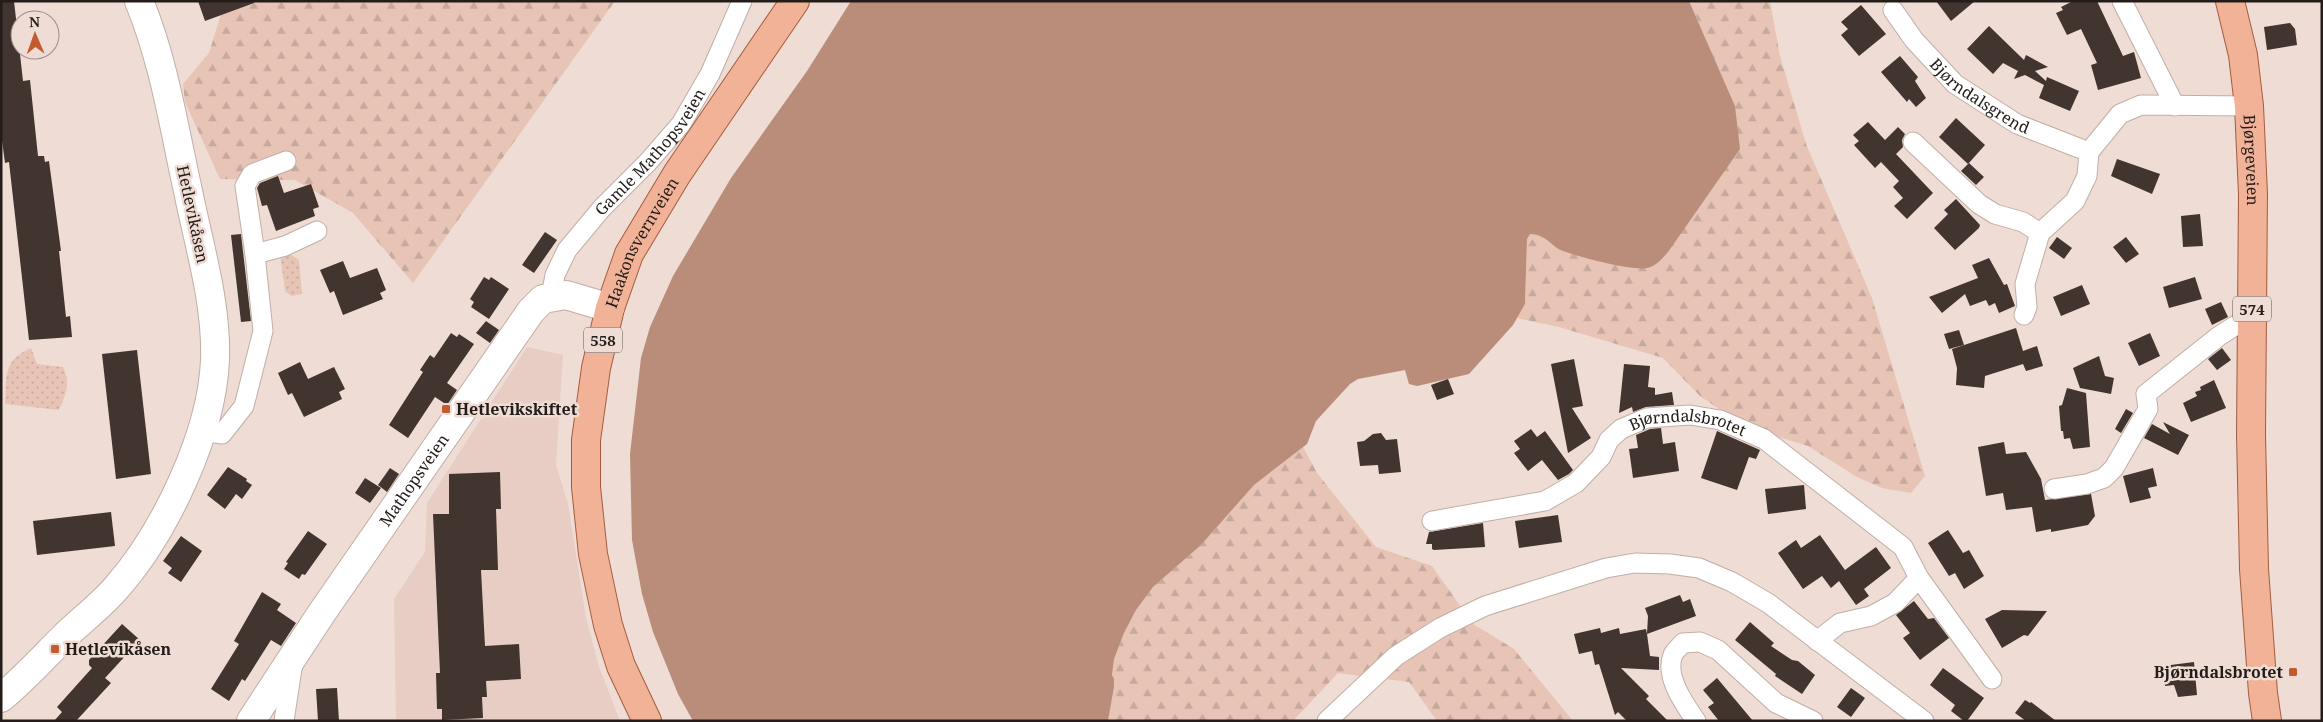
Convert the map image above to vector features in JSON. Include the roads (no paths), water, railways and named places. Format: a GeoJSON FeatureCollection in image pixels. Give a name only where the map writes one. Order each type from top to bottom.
{"type":"FeatureCollection","features":[{"type":"Feature","properties":{"kind":"main road","name":"Hetlevikåsen"},"geometry":{"type":"LineString","coordinates":[[1,698],[25,678],[62,639],[116,588],[147,549],[172,500],[202,431],[210,398],[215,361],[209,290],[176,134],[158,61],[139,1]]}},
{"type":"Feature","properties":{"kind":"main road","name":"Haakonsvernveien"},"geometry":{"type":"LineString","coordinates":[[647,721],[621,666],[608,625],[593,554],[586,487],[586,440],[596,368],[610,308],[629,254],[677,174],[795,1]]}},
{"type":"Feature","properties":{"kind":"main road","name":"Bjørgeveien"},"geometry":{"type":"LineString","coordinates":[[2230,1],[2242,55],[2248,106],[2253,194],[2254,569],[2263,693],[2267,721]]}},
{"type":"Feature","properties":{"kind":"main road"},"geometry":{"type":"LineString","coordinates":[[551,297],[566,295],[610,308]]}},
{"type":"Feature","properties":{"kind":"main road","name":"Mathopsveien"},"geometry":{"type":"LineString","coordinates":[[251,721],[531,311],[544,300],[551,297]]}},
{"type":"Feature","properties":{"kind":"main road","name":"Bjørgeveien"},"geometry":{"type":"LineString","coordinates":[[2258,618],[2284,721]]}},
{"type":"Feature","properties":{"kind":"street","name":"Gamle Mathopsveien"},"geometry":{"type":"LineString","coordinates":[[551,297],[555,275],[567,250],[602,208],[648,162],[682,124],[710,74],[742,1]]}},
{"type":"Feature","properties":{"kind":"street"},"geometry":{"type":"LineString","coordinates":[[2122,1],[2175,106]]}},
{"type":"Feature","properties":{"kind":"street","name":"Bjørndalsgrend"},"geometry":{"type":"LineString","coordinates":[[1893,10],[1914,40],[1955,84],[2018,124],[2089,152]]}},
{"type":"Feature","properties":{"kind":"street"},"geometry":{"type":"LineString","coordinates":[[2024,316],[2027,307],[2025,284],[2040,233],[2075,201],[2087,176],[2089,152],[2120,114],[2141,106],[2248,106]]}},
{"type":"Feature","properties":{"kind":"street"},"geometry":{"type":"LineString","coordinates":[[1913,142],[1978,204],[1995,214],[2023,222],[2040,233]]}},
{"type":"Feature","properties":{"kind":"street"},"geometry":{"type":"LineString","coordinates":[[202,431],[222,434],[244,406],[263,331],[255,254],[245,186],[252,174],[286,161]]}},
{"type":"Feature","properties":{"kind":"street"},"geometry":{"type":"LineString","coordinates":[[255,254],[285,246],[317,231]]}},
{"type":"Feature","properties":{"kind":"street"},"geometry":{"type":"LineString","coordinates":[[2054,489],[2087,484],[2104,478],[2114,468],[2148,409],[2146,394],[2219,336],[2241,322],[2252,321]]}},
{"type":"Feature","properties":{"kind":"street","name":"Bjørndalsbrotet"},"geometry":{"type":"LineString","coordinates":[[1432,521],[1545,502],[1576,483],[1601,457],[1609,440],[1621,428],[1647,418],[1690,415],[1720,420],[1764,439],[1903,547],[1919,578],[1992,679]]}},
{"type":"Feature","properties":{"kind":"street"},"geometry":{"type":"LineString","coordinates":[[1327,721],[1396,656],[1440,628],[1484,606],[1606,568],[1635,563],[1670,564],[1699,568],[1732,582],[1768,603],[1920,720]]}},
{"type":"Feature","properties":{"kind":"street"},"geometry":{"type":"LineString","coordinates":[[1817,641],[1840,623],[1871,616],[1895,602],[1919,578]]}},
{"type":"Feature","properties":{"kind":"street"},"geometry":{"type":"LineString","coordinates":[[1696,721],[1679,695],[1672,670],[1673,655],[1683,643],[1700,642],[1718,650],[1776,702],[1813,721]]}},
{"type":"Feature","properties":{"kind":"street"},"geometry":{"type":"LineString","coordinates":[[284,721],[295,654]]}},
{"type":"Feature","properties":{"kind":"place","name":"Hetlevikskiftet"},"geometry":{"type":"Point","coordinates":[446,409]}},
{"type":"Feature","properties":{"kind":"place","name":"Hetlevikåsen"},"geometry":{"type":"Point","coordinates":[55,649]}},
{"type":"Feature","properties":{"kind":"place","name":"Bjørndalsbrotet"},"geometry":{"type":"Point","coordinates":[2293,672]}}]}
